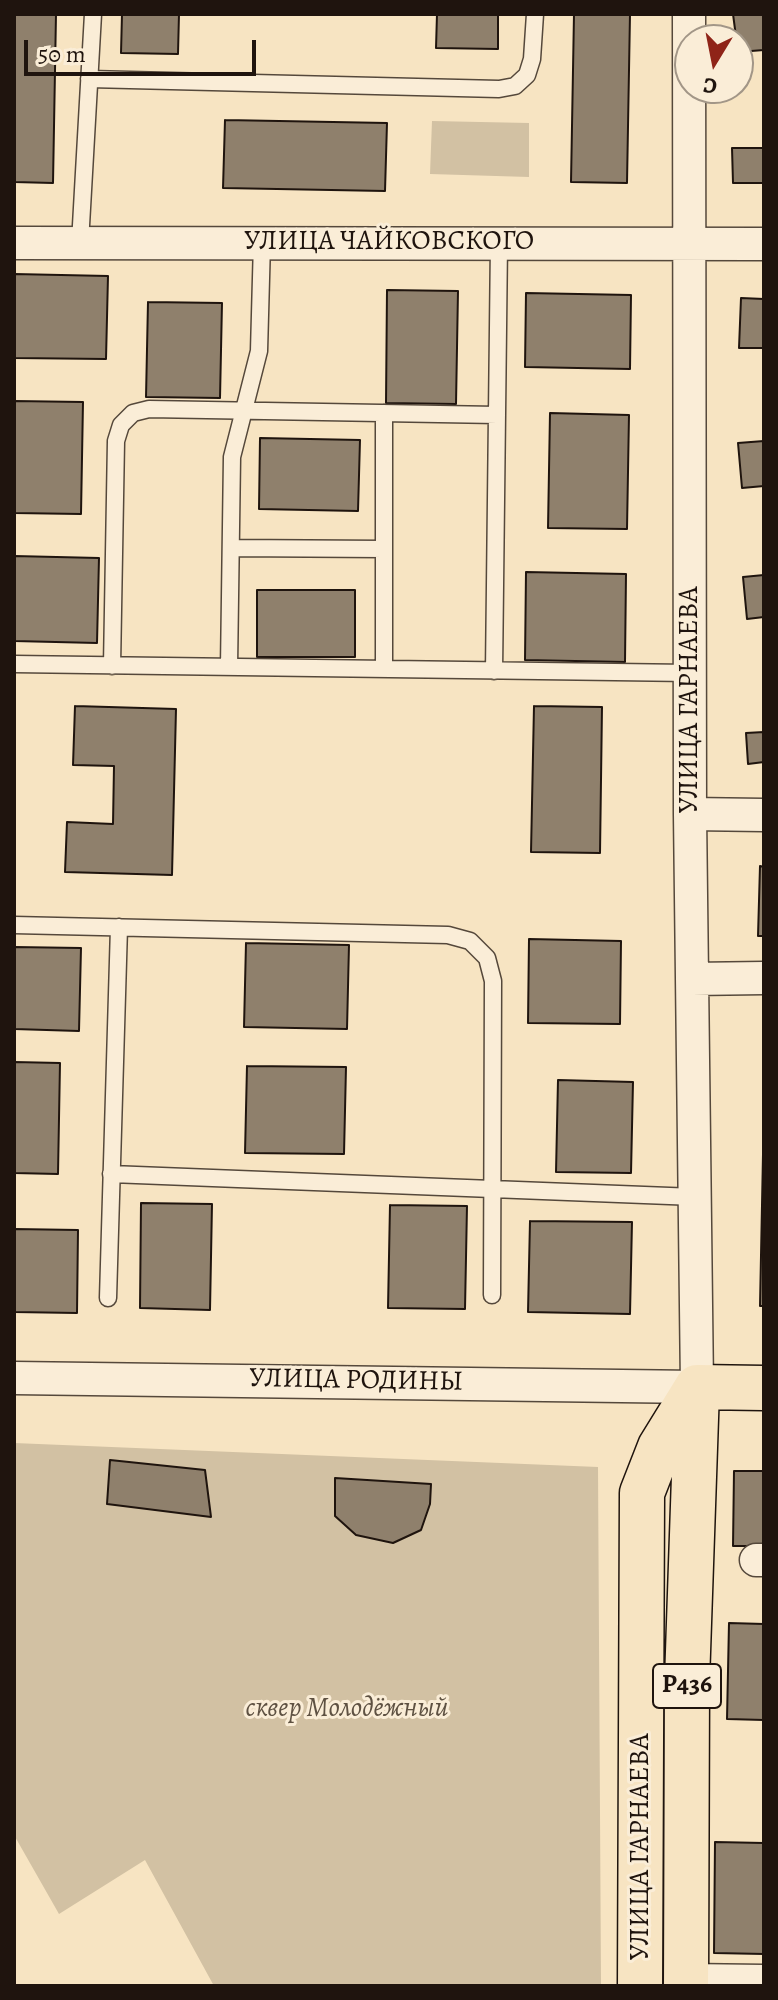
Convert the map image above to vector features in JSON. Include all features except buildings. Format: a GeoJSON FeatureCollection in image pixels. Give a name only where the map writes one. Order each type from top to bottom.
{"type":"FeatureCollection","features":[{"type":"Feature","properties":{"kind":"main road"},"geometry":{"type":"LineString","coordinates":[[697,1387],[764,1388]]}},
{"type":"Feature","properties":{"kind":"main road","name":"УЛИЦА ГАРНАЕВА"},"geometry":{"type":"LineString","coordinates":[[686,1983],[687,1681],[697,1387]]}},
{"type":"Feature","properties":{"kind":"main road","name":"УЛИЦА ГАРНАЕВА"},"geometry":{"type":"LineString","coordinates":[[640,1986],[642,1493],[660,1447],[697,1387]]}},
{"type":"Feature","properties":{"kind":"street","name":"УЛИЦА ГАРНАЕВА"},"geometry":{"type":"LineString","coordinates":[[689,14],[690,814],[697,1387]]}},
{"type":"Feature","properties":{"kind":"street","name":"УЛИЦА ЧАЙКОВСКОГО"},"geometry":{"type":"LineString","coordinates":[[14,243],[764,244]]}},
{"type":"Feature","properties":{"kind":"street"},"geometry":{"type":"LineString","coordinates":[[690,814],[764,815]]}},
{"type":"Feature","properties":{"kind":"street"},"geometry":{"type":"LineString","coordinates":[[692,979],[764,978]]}},
{"type":"Feature","properties":{"kind":"street","name":"УЛИЦА РОДИНЫ"},"geometry":{"type":"LineString","coordinates":[[14,1378],[697,1387]]}},
{"type":"Feature","properties":{"kind":"street"},"geometry":{"type":"LineString","coordinates":[[686,1983],[764,1981]]}},
{"type":"Feature","properties":{"kind":"lane"},"geometry":{"type":"LineString","coordinates":[[80,243],[93,14]]}},
{"type":"Feature","properties":{"kind":"lane"},"geometry":{"type":"LineString","coordinates":[[89,79],[499,89],[515,86],[527,75],[532,59],[535,14]]}},
{"type":"Feature","properties":{"kind":"lane"},"geometry":{"type":"LineString","coordinates":[[229,667],[232,457],[259,351],[262,242]]}},
{"type":"Feature","properties":{"kind":"lane"},"geometry":{"type":"LineString","coordinates":[[494,671],[499,242]]}},
{"type":"Feature","properties":{"kind":"lane"},"geometry":{"type":"LineString","coordinates":[[112,666],[116,441],[121,425],[133,413],[149,409],[497,415]]}},
{"type":"Feature","properties":{"kind":"lane"},"geometry":{"type":"LineString","coordinates":[[384,413],[384,669]]}},
{"type":"Feature","properties":{"kind":"lane"},"geometry":{"type":"LineString","coordinates":[[231,548],[384,549]]}},
{"type":"Feature","properties":{"kind":"lane"},"geometry":{"type":"LineString","coordinates":[[14,664],[690,673]]}},
{"type":"Feature","properties":{"kind":"lane"},"geometry":{"type":"LineString","coordinates":[[14,925],[448,935],[470,941],[487,958],[493,981],[492,1295]]}},
{"type":"Feature","properties":{"kind":"lane"},"geometry":{"type":"LineString","coordinates":[[108,1298],[119,927]]}},
{"type":"Feature","properties":{"kind":"lane"},"geometry":{"type":"LineString","coordinates":[[111,1174],[695,1197]]}},
{"type":"Feature","properties":{"kind":"green space"},"geometry":{"type":"Polygon","coordinates":[[[432,121],[529,123],[529,177],[430,174],[432,121]]]}},
{"type":"Feature","properties":{"kind":"green space","name":"сквер Молодёжный"},"geometry":{"type":"Polygon","coordinates":[[[14,1443],[598,1467],[601,1986],[214,1986],[145,1860],[59,1914],[14,1835],[14,1443]]]}}]}
